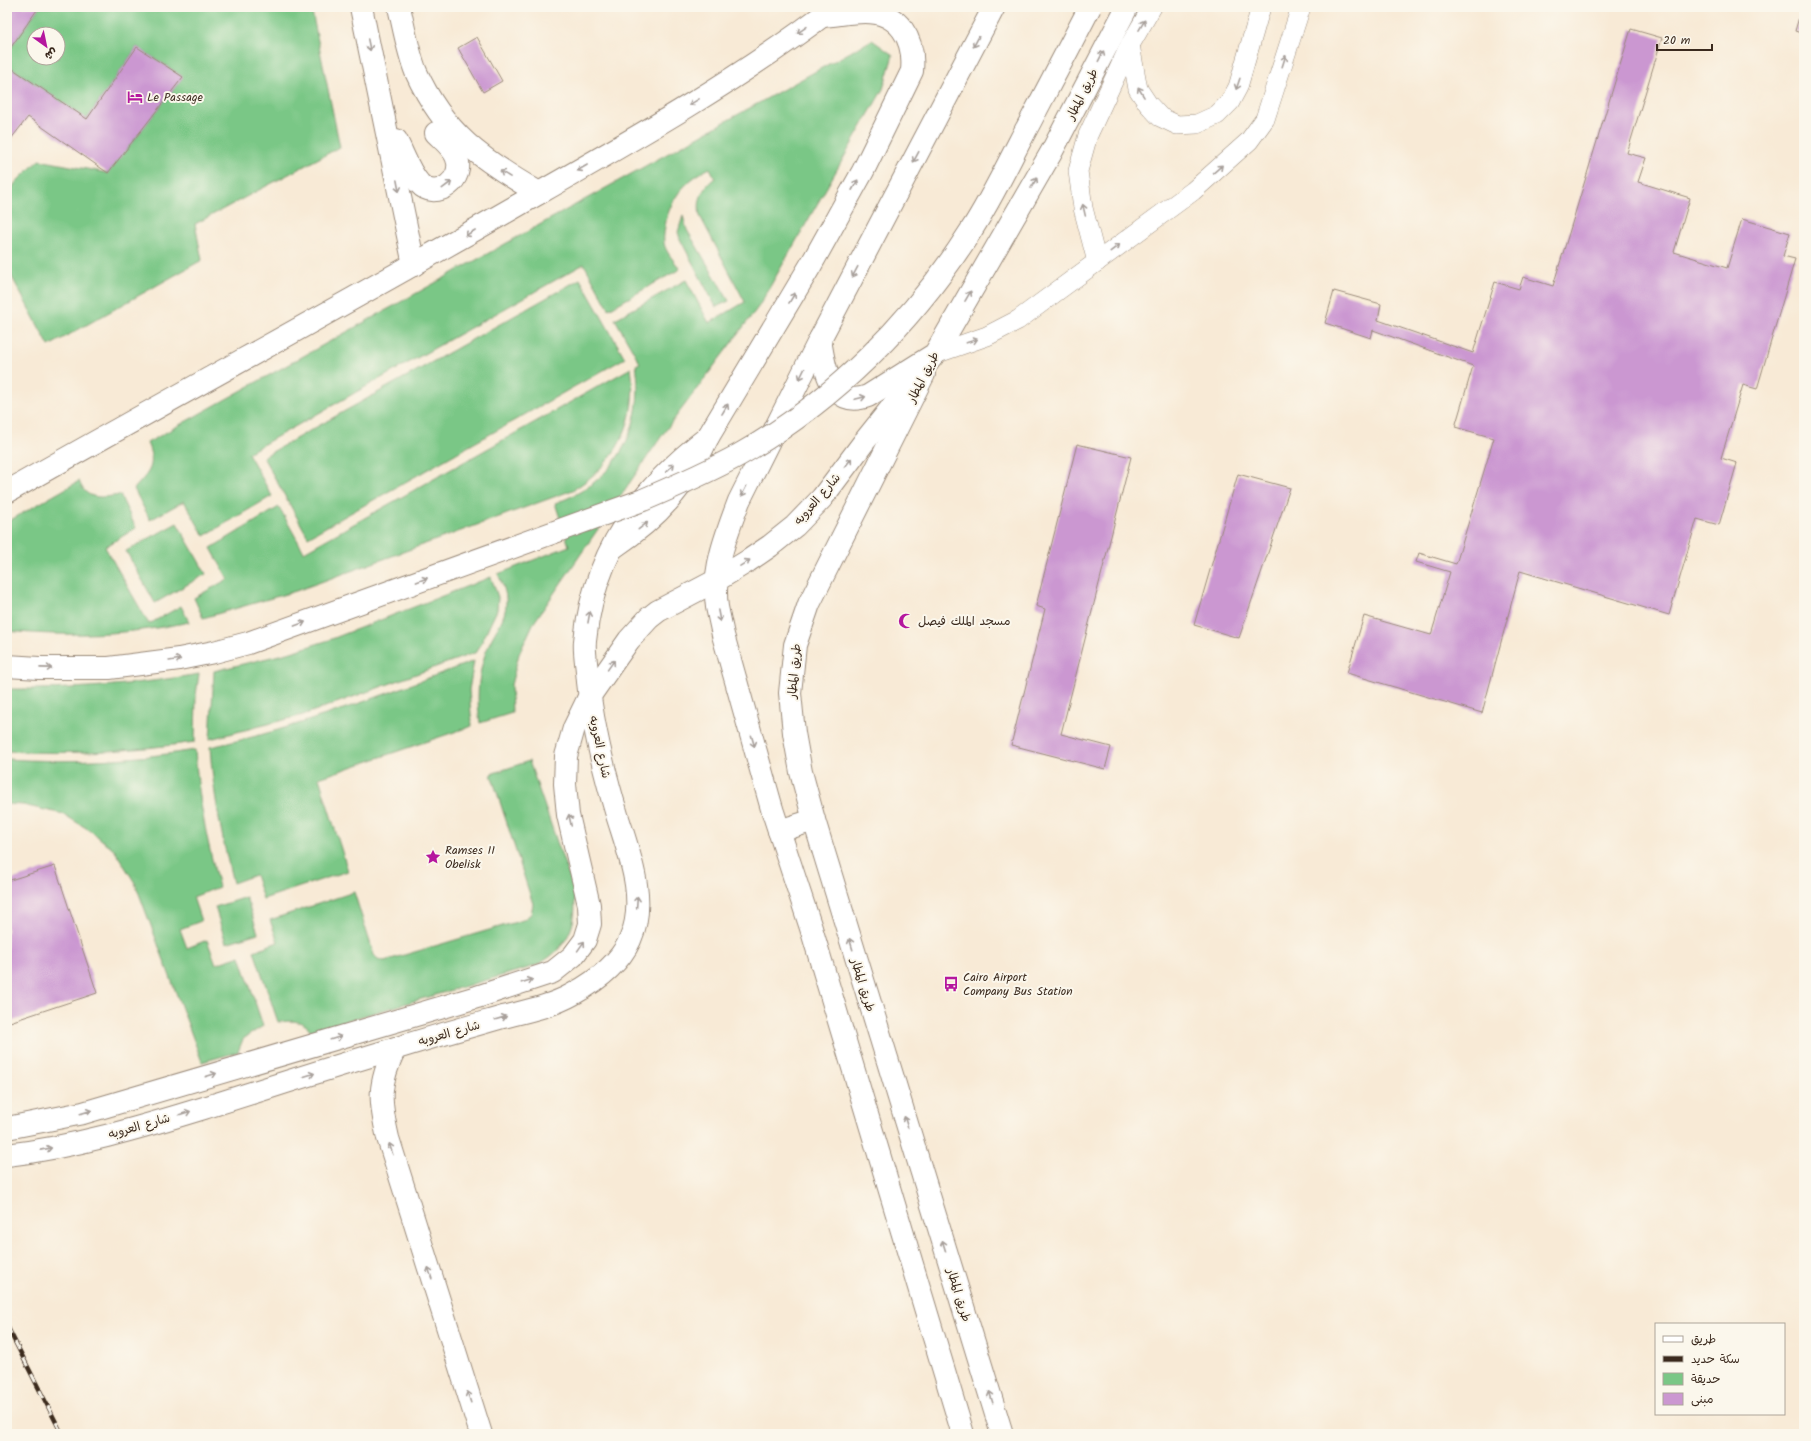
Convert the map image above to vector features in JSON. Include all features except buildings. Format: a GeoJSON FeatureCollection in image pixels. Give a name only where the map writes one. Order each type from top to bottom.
{"type":"FeatureCollection","features":[{"type":"Feature","properties":{"kind":"main road"},"geometry":{"type":"LineString","coordinates":[[361,7],[414,265]]}},
{"type":"Feature","properties":{"kind":"main road"},"geometry":{"type":"LineString","coordinates":[[384,115],[420,184],[428,190],[436,191],[446,188],[457,175],[457,158],[452,149],[435,132],[423,114],[416,71],[398,7]]}},
{"type":"Feature","properties":{"kind":"main road"},"geometry":{"type":"LineString","coordinates":[[963,1434],[811,928],[779,831],[723,635],[717,606],[717,580],[720,556],[728,528],[739,501],[820,339],[994,7]]}},
{"type":"Feature","properties":{"kind":"main road"},"geometry":{"type":"LineString","coordinates":[[7,666],[74,669],[116,667],[179,659],[248,643],[643,500],[692,479],[740,454],[786,425],[829,393],[869,357],[906,318],[940,276],[970,232],[997,185],[1090,7]]}},
{"type":"Feature","properties":{"kind":"main road","name":"طريق المطار"},"geometry":{"type":"LineString","coordinates":[[1002,1434],[843,920],[814,820],[801,772],[794,733],[790,694],[795,645],[809,604],[935,354],[1051,153],[1127,7]]}},
{"type":"Feature","properties":{"kind":"main road"},"geometry":{"type":"LineString","coordinates":[[7,492],[414,265],[539,193],[718,88],[828,11],[866,12],[882,15],[894,21],[904,30],[911,43],[913,57],[912,71],[863,172],[812,263],[708,437],[674,465],[651,488],[622,527],[596,585],[585,642],[589,697]]}},
{"type":"Feature","properties":{"kind":"main road"},"geometry":{"type":"LineString","coordinates":[[416,71],[434,106],[450,127],[467,145],[490,164],[539,193]]}},
{"type":"Feature","properties":{"kind":"main road"},"geometry":{"type":"LineString","coordinates":[[820,339],[825,367],[833,385],[839,393],[851,400],[868,396],[935,354]]}},
{"type":"Feature","properties":{"kind":"main road","name":"شارع العروبه"},"geometry":{"type":"LineString","coordinates":[[7,1128],[82,1113],[477,997],[553,972],[573,956],[585,940],[590,924],[589,905],[568,815],[565,784],[566,756],[574,728],[589,697],[629,640],[649,618],[676,601],[717,580],[770,546],[795,526],[822,498],[864,442],[935,354]]}},
{"type":"Feature","properties":{"kind":"main road","name":"شارع العروبه"},"geometry":{"type":"LineString","coordinates":[[7,1155],[73,1144],[145,1126],[395,1048],[545,1006],[572,995],[599,977],[617,961],[630,940],[636,920],[638,896],[634,870],[600,755],[589,697]]}},
{"type":"Feature","properties":{"kind":"main road"},"geometry":{"type":"LineString","coordinates":[[779,831],[814,820]]}},
{"type":"Feature","properties":{"kind":"main road"},"geometry":{"type":"LineString","coordinates":[[811,928],[843,920]]}},
{"type":"Feature","properties":{"kind":"main road"},"geometry":{"type":"LineString","coordinates":[[395,1048],[388,1063],[381,1087],[382,1110],[386,1131],[481,1434]]}},
{"type":"Feature","properties":{"kind":"street"},"geometry":{"type":"LineString","coordinates":[[1097,262],[1083,208],[1078,171],[1088,135],[1130,45],[1152,7]]}},
{"type":"Feature","properties":{"kind":"street"},"geometry":{"type":"LineString","coordinates":[[1130,45],[1138,89],[1148,104],[1160,116],[1177,125],[1197,124],[1217,115],[1230,102],[1238,87],[1262,7]]}},
{"type":"Feature","properties":{"kind":"street"},"geometry":{"type":"LineString","coordinates":[[935,354],[987,336],[1018,320],[1193,191],[1249,141],[1265,119],[1301,7]]}},
{"type":"Feature","properties":{"kind":"green space"},"geometry":{"type":"Polygon","coordinates":[[[39,7],[311,7],[340,147],[195,224],[202,260],[49,346],[7,268],[7,196],[16,182],[39,160],[108,173],[183,77],[137,47],[87,119],[7,65],[7,53],[39,7]]]}},
{"type":"Feature","properties":{"kind":"green space"},"geometry":{"type":"Polygon","coordinates":[[[872,40],[893,55],[883,89],[759,306],[663,434],[533,624],[519,654],[511,685],[512,713],[480,723],[478,692],[483,662],[490,642],[503,619],[506,608],[505,592],[498,574],[569,546],[555,503],[576,494],[595,482],[610,467],[622,450],[631,431],[636,410],[638,388],[636,365],[640,363],[615,319],[686,280],[709,323],[745,302],[700,216],[700,200],[704,190],[715,178],[710,168],[694,177],[676,196],[666,221],[664,243],[668,253],[680,269],[609,309],[584,264],[248,453],[272,496],[204,536],[184,501],[150,520],[134,489],[144,478],[150,468],[151,458],[147,443],[872,40]]]}},
{"type":"Feature","properties":{"kind":"green space"},"geometry":{"type":"Polygon","coordinates":[[[683,216],[687,230],[729,301],[716,307],[680,239],[678,232],[683,216]]]}},
{"type":"Feature","properties":{"kind":"green space"},"geometry":{"type":"Polygon","coordinates":[[[580,279],[625,358],[308,537],[263,457],[580,279]]]}},
{"type":"Feature","properties":{"kind":"green space"},"geometry":{"type":"Polygon","coordinates":[[[631,368],[633,387],[632,405],[622,438],[613,453],[602,466],[589,479],[573,490],[296,591],[203,618],[194,598],[228,579],[211,548],[279,507],[304,552],[631,368]]]}},
{"type":"Feature","properties":{"kind":"green space"},"geometry":{"type":"Polygon","coordinates":[[[79,481],[82,488],[86,492],[96,497],[120,495],[136,528],[105,547],[149,624],[181,606],[189,622],[144,630],[98,634],[53,634],[7,631],[7,522],[79,481]]]}},
{"type":"Feature","properties":{"kind":"green space"},"geometry":{"type":"Polygon","coordinates":[[[177,523],[206,574],[155,603],[126,551],[177,523]]]}},
{"type":"Feature","properties":{"kind":"green space"},"geometry":{"type":"Polygon","coordinates":[[[491,577],[498,597],[497,610],[477,652],[303,715],[210,739],[214,671],[288,653],[329,640],[491,577]]]}},
{"type":"Feature","properties":{"kind":"green space"},"geometry":{"type":"Polygon","coordinates":[[[474,661],[469,690],[472,726],[319,778],[348,871],[263,899],[255,875],[233,883],[218,815],[210,747],[311,720],[474,661]]]}},
{"type":"Feature","properties":{"kind":"green space"},"geometry":{"type":"Polygon","coordinates":[[[199,674],[196,695],[195,742],[148,748],[101,751],[54,753],[7,751],[7,689],[55,689],[103,686],[199,674]]]}},
{"type":"Feature","properties":{"kind":"green space"},"geometry":{"type":"Polygon","coordinates":[[[195,750],[198,785],[219,887],[193,897],[201,921],[180,929],[187,948],[207,940],[216,964],[240,956],[263,1026],[243,1039],[238,1052],[202,1062],[135,883],[115,851],[91,831],[63,814],[23,805],[7,804],[7,759],[54,761],[101,760],[195,750]]]}},
{"type":"Feature","properties":{"kind":"green space"},"geometry":{"type":"Polygon","coordinates":[[[529,761],[573,888],[575,913],[569,934],[563,944],[546,960],[535,966],[311,1031],[304,1024],[292,1021],[278,1022],[254,951],[278,942],[270,920],[354,892],[374,955],[378,959],[384,961],[523,920],[531,914],[533,904],[491,774],[529,761]]]}},
{"type":"Feature","properties":{"kind":"green space"},"geometry":{"type":"Polygon","coordinates":[[[246,897],[258,933],[226,943],[215,907],[246,897]]]}},
{"type":"Feature","properties":{"kind":"railway"},"geometry":{"type":"LineString","coordinates":[[7,1326],[62,1434]]}},
{"type":"Feature","properties":{"kind":"place","name":"Le Passage"},"geometry":{"type":"Point","coordinates":[135,97]}},
{"type":"Feature","properties":{"kind":"place","name":"مسجد الملك فيصل"},"geometry":{"type":"Point","coordinates":[906,621]}},
{"type":"Feature","properties":{"kind":"place","name":"Ramses II Obelisk"},"geometry":{"type":"Point","coordinates":[433,857]}},
{"type":"Feature","properties":{"kind":"place","name":"Cairo Airport Company Bus Station"},"geometry":{"type":"Point","coordinates":[951,984]}}]}
